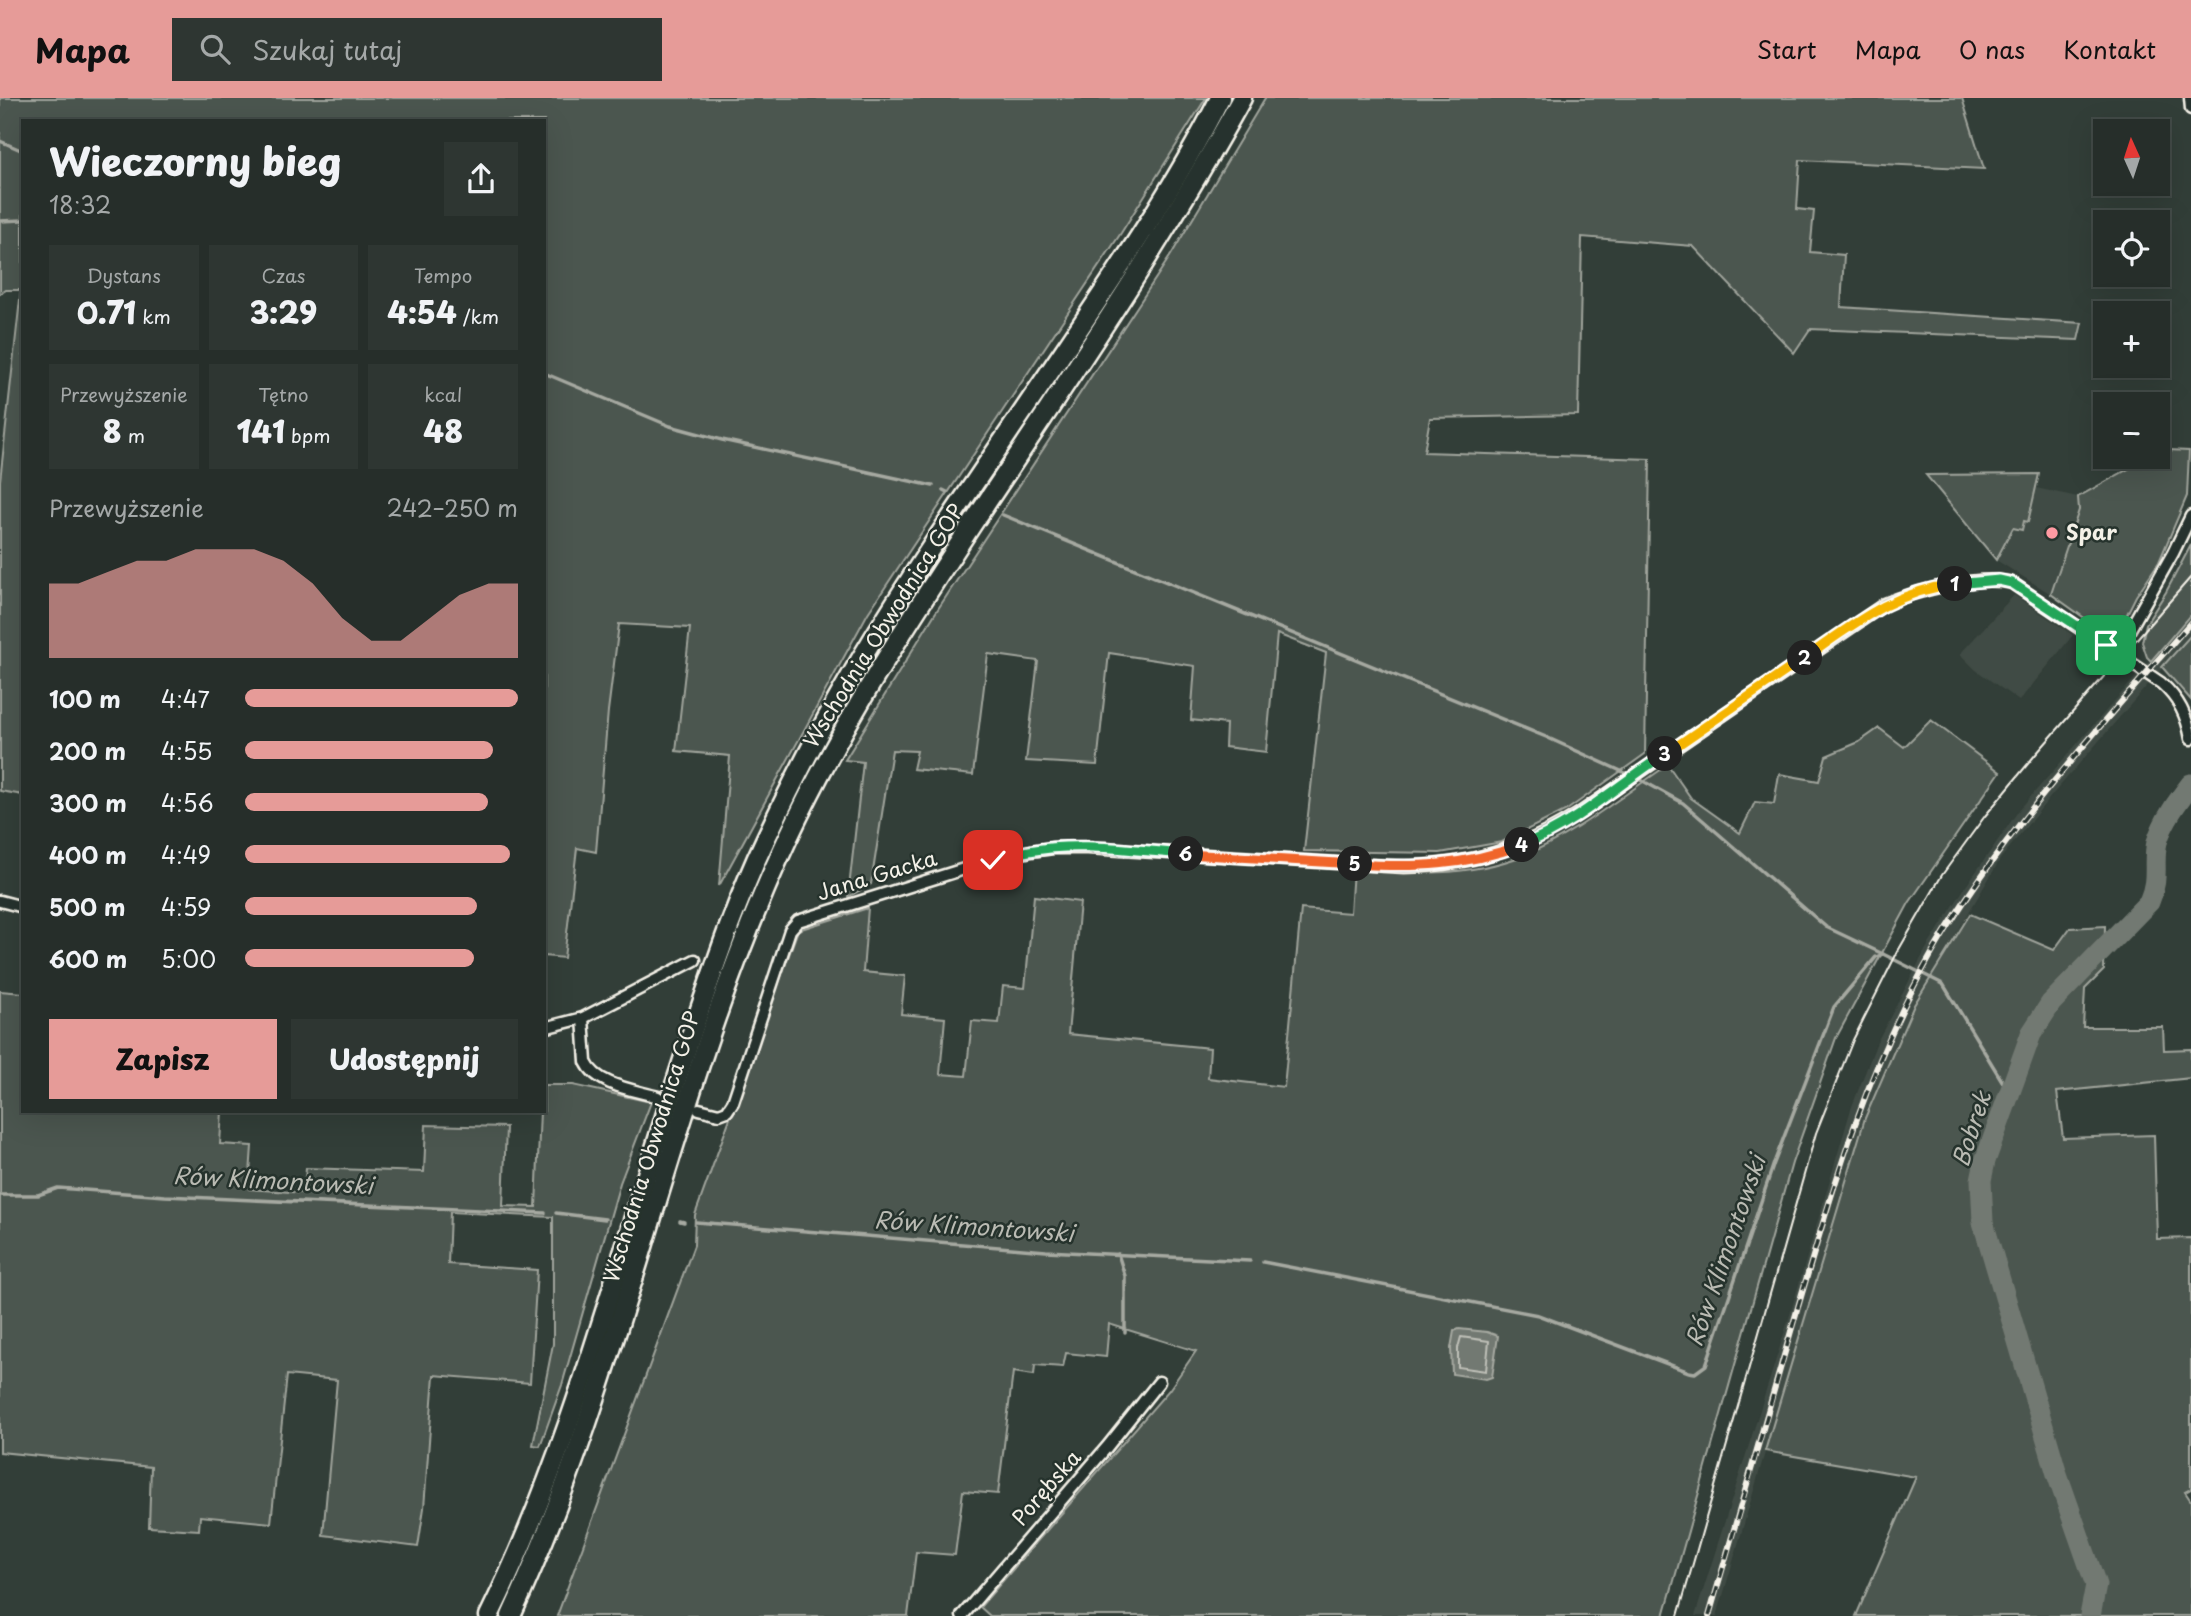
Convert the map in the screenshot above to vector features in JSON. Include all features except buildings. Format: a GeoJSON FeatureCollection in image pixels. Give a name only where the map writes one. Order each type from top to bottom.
{"type":"FeatureCollection","features":[{"type":"Feature","properties":{"kind":"highway","name":"Wschodnia Obwodnica GOP"},"geometry":{"type":"LineString","coordinates":[[489,1616],[534,1515],[570,1418],[722,943],[764,843],[809,751],[857,666],[1101,295],[1184,163],[1220,98]]}},
{"type":"Feature","properties":{"kind":"highway","name":"Wschodnia Obwodnica GOP"},"geometry":{"type":"LineString","coordinates":[[511,1616],[589,1422],[734,968],[768,883],[812,789],[849,718],[902,631],[1125,295],[1182,205],[1242,98]]}},
{"type":"Feature","properties":{"kind":"street"},"geometry":{"type":"LineString","coordinates":[[2190,98],[2191,109]]}},
{"type":"Feature","properties":{"kind":"street"},"geometry":{"type":"LineString","coordinates":[[2191,516],[2117,652],[2171,691],[2184,711],[2191,740]]}},
{"type":"Feature","properties":{"kind":"street","name":"Jana Gacka"},"geometry":{"type":"LineString","coordinates":[[699,1109],[719,1114],[727,1111],[742,1077],[790,930],[793,924],[810,918],[1031,850],[1087,848],[1404,867],[1456,864],[1500,853],[1530,842],[1569,820],[1863,618],[1900,597],[1931,588],[1987,581],[2012,583],[2117,652]]}},
{"type":"Feature","properties":{"kind":"street"},"geometry":{"type":"LineString","coordinates":[[0,901],[21,906]]}},
{"type":"Feature","properties":{"kind":"street"},"geometry":{"type":"LineString","coordinates":[[546,1027],[583,1018],[695,960]]}},
{"type":"Feature","properties":{"kind":"street"},"geometry":{"type":"LineString","coordinates":[[583,1018],[586,1062],[589,1069],[614,1084],[659,1097]]}},
{"type":"Feature","properties":{"kind":"street","name":"Porębska"},"geometry":{"type":"LineString","coordinates":[[962,1616],[1159,1382]]}},
{"type":"Feature","properties":{"kind":"shaded area"},"geometry":{"type":"Polygon","coordinates":[[[0,98],[1206,98],[1121,233],[868,613],[719,886],[730,756],[676,751],[690,628],[619,624],[608,711],[596,852],[577,848],[564,958],[546,956],[546,119],[21,119],[21,290],[6,290],[0,294],[0,98]]]}},
{"type":"Feature","properties":{"kind":"shaded area"},"geometry":{"type":"Polygon","coordinates":[[[1265,98],[1962,98],[1984,169],[1800,160],[1797,209],[1814,211],[1810,252],[1844,255],[1841,307],[2082,323],[2078,340],[1810,329],[1794,353],[1693,246],[1582,237],[1578,415],[1430,418],[1424,452],[1650,459],[1645,754],[1567,810],[1502,842],[1440,853],[1304,851],[1326,653],[1277,634],[1266,752],[1225,747],[1226,724],[1191,720],[1195,666],[1109,653],[1097,765],[1026,761],[1038,661],[988,654],[973,775],[913,769],[917,751],[892,750],[871,884],[848,897],[863,762],[845,760],[934,615],[1171,255],[1265,98]]]}},
{"type":"Feature","properties":{"kind":"shaded area"},"geometry":{"type":"Polygon","coordinates":[[[21,290],[21,795],[0,791],[0,481],[21,290]]]}},
{"type":"Feature","properties":{"kind":"shaded area"},"geometry":{"type":"Polygon","coordinates":[[[2170,450],[2189,451],[2187,496],[2159,562],[2136,596],[2116,634],[2107,634],[2051,594],[2079,510],[2078,497],[2129,469],[2170,469],[2170,450]]]}},
{"type":"Feature","properties":{"kind":"shaded area"},"geometry":{"type":"Polygon","coordinates":[[[2039,474],[2028,522],[2024,521],[2022,530],[2013,528],[1996,560],[1926,475],[2039,474]]]}},
{"type":"Feature","properties":{"kind":"shaded area"},"geometry":{"type":"Polygon","coordinates":[[[2036,488],[2078,497],[2079,510],[2051,594],[1996,560],[2014,528],[2024,521],[2028,522],[2036,488]]]}},
{"type":"Feature","properties":{"kind":"shaded area"},"geometry":{"type":"Polygon","coordinates":[[[2191,545],[2191,614],[2151,661],[2142,642],[2146,624],[2191,545]]]}},
{"type":"Feature","properties":{"kind":"shaded area"},"geometry":{"type":"Polygon","coordinates":[[[2014,595],[2073,635],[2019,701],[1976,670],[1960,654],[2014,595]]]}},
{"type":"Feature","properties":{"kind":"shaded area"},"geometry":{"type":"Polygon","coordinates":[[[2191,614],[2191,635],[2001,858],[1914,1005],[1865,1118],[1717,1616],[1695,1616],[1789,1318],[1851,1109],[1877,1042],[1926,949],[2019,810],[2191,614]]]}},
{"type":"Feature","properties":{"kind":"shaded area"},"geometry":{"type":"Polygon","coordinates":[[[2191,635],[2191,700],[2162,667],[2191,635]]]}},
{"type":"Feature","properties":{"kind":"shaded area"},"geometry":{"type":"Polygon","coordinates":[[[1931,720],[2000,772],[1909,903],[1836,1038],[1792,1163],[1664,1616],[990,1616],[980,1607],[1169,1390],[1196,1351],[1109,1324],[1106,1357],[1066,1353],[1063,1367],[1035,1365],[1034,1375],[1013,1372],[998,1494],[963,1491],[955,1555],[916,1552],[908,1616],[557,1616],[694,1245],[695,1215],[798,930],[868,908],[863,972],[905,976],[901,1014],[945,1018],[940,1074],[966,1076],[972,1021],[999,1023],[1003,986],[1025,988],[1034,896],[1080,902],[1068,1034],[1210,1048],[1208,1078],[1284,1087],[1301,909],[1350,913],[1353,870],[1439,872],[1502,863],[1541,848],[1579,827],[1668,765],[1691,798],[1740,833],[1755,802],[1774,804],[1779,774],[1819,781],[1826,756],[1859,742],[1879,728],[1904,747],[1931,720]]]}},
{"type":"Feature","properties":{"kind":"shaded area"},"geometry":{"type":"Polygon","coordinates":[[[1970,914],[2054,950],[2070,928],[2105,926],[2104,970],[2085,989],[2083,1027],[2163,1027],[2164,1050],[2191,1049],[2191,1078],[2057,1092],[2063,1138],[2154,1135],[2157,1239],[2191,1238],[2191,1489],[2185,1492],[2191,1501],[2191,1616],[1856,1616],[1916,1477],[1765,1451],[1865,1118],[1914,1005],[1970,914]]]}},
{"type":"Feature","properties":{"kind":"shaded area"},"geometry":{"type":"Polygon","coordinates":[[[0,991],[21,993],[21,1113],[222,1113],[220,1144],[252,1146],[249,1189],[304,1193],[306,1168],[424,1172],[426,1125],[506,1127],[503,1206],[536,1207],[540,1113],[546,1113],[546,1085],[573,1085],[651,1102],[620,1183],[562,1385],[540,1446],[533,1445],[553,1344],[553,1217],[450,1212],[448,1264],[537,1270],[530,1383],[434,1375],[424,1508],[418,1547],[323,1535],[337,1380],[287,1375],[271,1523],[200,1516],[199,1530],[149,1527],[151,1467],[0,1452],[0,991]]]}},
{"type":"Feature","properties":{"kind":"water"},"geometry":{"type":"Polygon","coordinates":[[[1459,1329],[1498,1336],[1492,1377],[1486,1379],[1452,1374],[1451,1348],[1454,1331],[1459,1329]]]}},
{"type":"Feature","properties":{"kind":"waterway"},"geometry":{"type":"LineString","coordinates":[[0,141],[21,150]]}},
{"type":"Feature","properties":{"kind":"waterway"},"geometry":{"type":"LineString","coordinates":[[0,221],[21,220]]}},
{"type":"Feature","properties":{"kind":"waterway"},"geometry":{"type":"LineString","coordinates":[[546,374],[670,426],[933,486]]}},
{"type":"Feature","properties":{"kind":"waterway"},"geometry":{"type":"LineString","coordinates":[[943,490],[947,492]]}},
{"type":"Feature","properties":{"kind":"waterway"},"geometry":{"type":"LineString","coordinates":[[1003,515],[1546,737],[1643,781],[1683,803],[1826,927],[1883,954]]}},
{"type":"Feature","properties":{"kind":"waterway","name":"Bobrek"},"geometry":{"type":"LineString","coordinates":[[2090,1616],[2096,1585],[2057,1474],[1983,1222],[1981,1180],[1985,1161],[2031,1034],[2051,1003],[2149,902],[2155,878],[2157,842],[2171,812],[2191,784]]}},
{"type":"Feature","properties":{"kind":"waterway","name":"Rów Klimontowski"},"geometry":{"type":"LineString","coordinates":[[1263,1262],[1538,1315],[1695,1373],[1706,1365],[1774,1163],[1834,1007],[1876,957],[1883,954],[1943,984],[2004,1084],[2012,1089]]}},
{"type":"Feature","properties":{"kind":"waterway","name":"Rów Klimontowski"},"geometry":{"type":"LineString","coordinates":[[0,1195],[38,1195],[58,1188],[165,1196],[545,1213]]}},
{"type":"Feature","properties":{"kind":"waterway","name":"Rów Klimontowski"},"geometry":{"type":"LineString","coordinates":[[556,1213],[605,1219]]}},
{"type":"Feature","properties":{"kind":"waterway","name":"Rów Klimontowski"},"geometry":{"type":"LineString","coordinates":[[680,1221],[684,1222]]}},
{"type":"Feature","properties":{"kind":"waterway","name":"Rów Klimontowski"},"geometry":{"type":"LineString","coordinates":[[696,1222],[1046,1251],[1250,1261]]}},
{"type":"Feature","properties":{"kind":"waterway"},"geometry":{"type":"LineString","coordinates":[[1118,1254],[1125,1276],[1125,1333]]}},
{"type":"Feature","properties":{"kind":"tram line"},"geometry":{"type":"LineString","coordinates":[[1678,1616],[1816,1133],[1853,1040],[1898,951],[1942,875],[1985,816],[2191,577]]}},
{"type":"Feature","properties":{"kind":"railway"},"geometry":{"type":"LineString","coordinates":[[1709,1616],[1825,1215],[1855,1124],[1890,1035],[1934,950],[1991,863],[2088,740],[2191,622]]}},
{"type":"Feature","properties":{"kind":"place","name":"Spar"},"geometry":{"type":"Point","coordinates":[2052,533]}},
{"type":"Feature","properties":{"kind":"route"},"geometry":{"type":"LineString","coordinates":[[993,860],[1031,850],[1087,848],[1404,867],[1456,864],[1500,853],[1557,828],[1848,627],[1900,597],[1949,585],[2005,581],[2106,645]]}}]}
